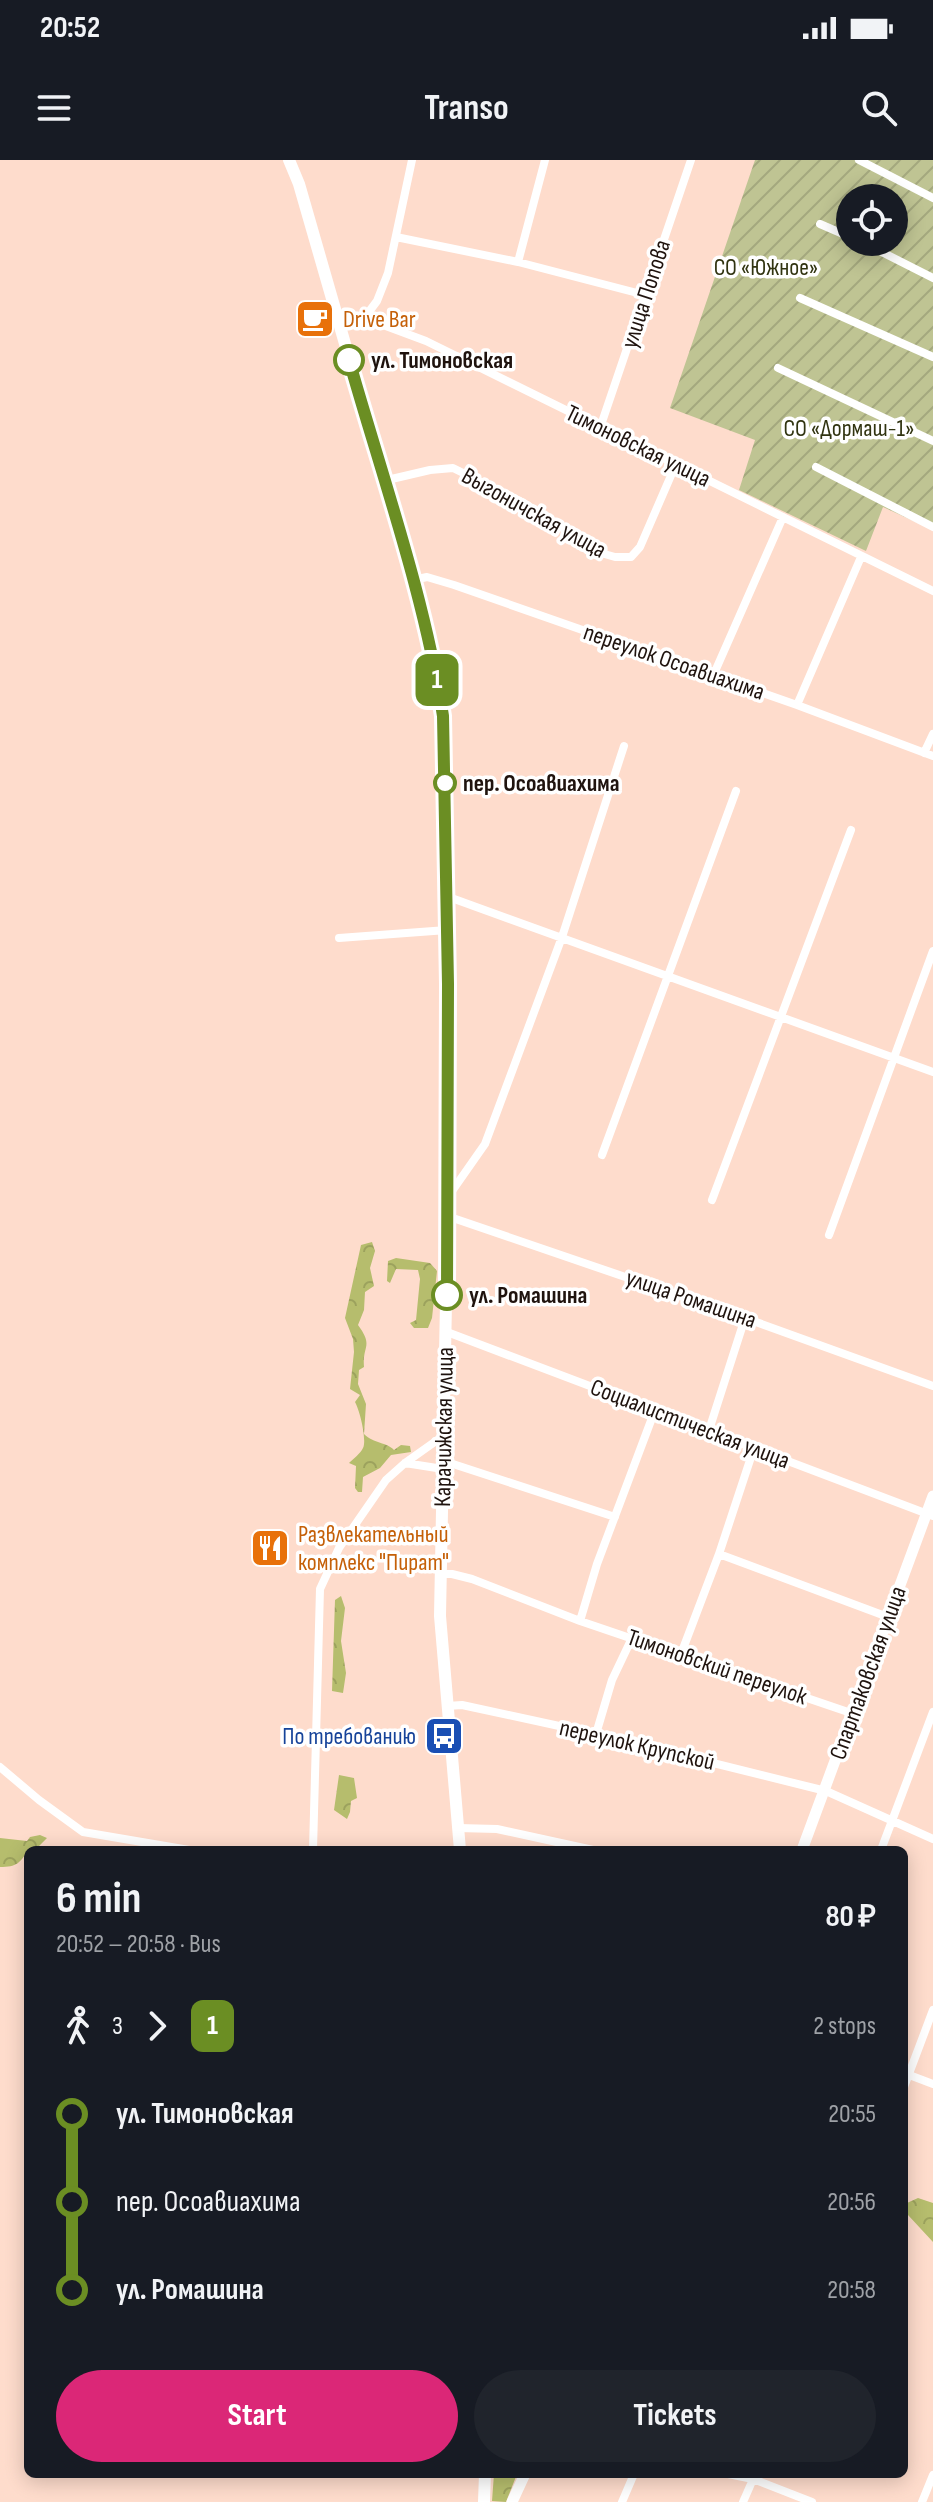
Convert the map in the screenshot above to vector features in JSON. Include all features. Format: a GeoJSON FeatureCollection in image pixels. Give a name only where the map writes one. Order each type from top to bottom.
{"type":"FeatureCollection","features":[{"type":"Feature","properties":{"kind":"main road","name":"Карачижская улица"},"geometry":{"type":"LineString","coordinates":[[289,160],[299,184],[413,580],[436,673],[443,716],[448,1197],[440,1616],[460,1846]]}},
{"type":"Feature","properties":{"kind":"main road"},"geometry":{"type":"LineString","coordinates":[[484,2502],[485,2478]]}},
{"type":"Feature","properties":{"kind":"street"},"geometry":{"type":"LineString","coordinates":[[362,321],[377,301],[388,273],[412,160]]}},
{"type":"Feature","properties":{"kind":"street"},"geometry":{"type":"LineString","coordinates":[[518,262],[545,160]]}},
{"type":"Feature","properties":{"kind":"street","name":"улица Попова"},"geometry":{"type":"LineString","coordinates":[[600,428],[691,160]]}},
{"type":"Feature","properties":{"kind":"street"},"geometry":{"type":"LineString","coordinates":[[859,160],[933,198]]}},
{"type":"Feature","properties":{"kind":"street"},"geometry":{"type":"LineString","coordinates":[[820,224],[836,231]]}},
{"type":"Feature","properties":{"kind":"street"},"geometry":{"type":"LineString","coordinates":[[396,237],[518,262],[645,295]]}},
{"type":"Feature","properties":{"kind":"street"},"geometry":{"type":"LineString","coordinates":[[890,256],[933,278]]}},
{"type":"Feature","properties":{"kind":"street"},"geometry":{"type":"LineString","coordinates":[[800,298],[933,357]]}},
{"type":"Feature","properties":{"kind":"street","name":"Тимоновская улица"},"geometry":{"type":"LineString","coordinates":[[339,327],[362,321],[375,322],[426,341],[933,591]]}},
{"type":"Feature","properties":{"kind":"street"},"geometry":{"type":"LineString","coordinates":[[778,368],[933,441]]}},
{"type":"Feature","properties":{"kind":"street","name":"Выгоничская улица"},"geometry":{"type":"LineString","coordinates":[[383,481],[453,468],[524,503],[601,553],[631,557],[640,547],[676,464]]}},
{"type":"Feature","properties":{"kind":"street"},"geometry":{"type":"LineString","coordinates":[[816,467],[933,527]]}},
{"type":"Feature","properties":{"kind":"street"},"geometry":{"type":"LineString","coordinates":[[713,676],[783,517]]}},
{"type":"Feature","properties":{"kind":"street"},"geometry":{"type":"LineString","coordinates":[[797,705],[861,557]]}},
{"type":"Feature","properties":{"kind":"street","name":"переулок Осоавиахима"},"geometry":{"type":"LineString","coordinates":[[413,580],[427,577],[454,585],[797,705],[929,755]]}},
{"type":"Feature","properties":{"kind":"street"},"geometry":{"type":"LineString","coordinates":[[929,755],[933,734]]}},
{"type":"Feature","properties":{"kind":"street"},"geometry":{"type":"LineString","coordinates":[[448,1197],[485,1144],[562,937],[624,746]]}},
{"type":"Feature","properties":{"kind":"street"},"geometry":{"type":"LineString","coordinates":[[602,1155],[736,791]]}},
{"type":"Feature","properties":{"kind":"street"},"geometry":{"type":"LineString","coordinates":[[712,1200],[851,830]]}},
{"type":"Feature","properties":{"kind":"street"},"geometry":{"type":"LineString","coordinates":[[446,896],[933,1072]]}},
{"type":"Feature","properties":{"kind":"street"},"geometry":{"type":"LineString","coordinates":[[339,938],[447,930]]}},
{"type":"Feature","properties":{"kind":"street"},"geometry":{"type":"LineString","coordinates":[[829,1235],[933,951]]}},
{"type":"Feature","properties":{"kind":"street","name":"улица Ромашина"},"geometry":{"type":"LineString","coordinates":[[447,1216],[933,1386]]}},
{"type":"Feature","properties":{"kind":"street"},"geometry":{"type":"LineString","coordinates":[[709,1430],[745,1318]]}},
{"type":"Feature","properties":{"kind":"street","name":"Социалистическая улица"},"geometry":{"type":"LineString","coordinates":[[447,1332],[930,1514]]}},
{"type":"Feature","properties":{"kind":"street"},"geometry":{"type":"LineString","coordinates":[[580,1621],[597,1564],[655,1410]]}},
{"type":"Feature","properties":{"kind":"street"},"geometry":{"type":"LineString","coordinates":[[313,1846],[320,1589],[339,1548],[386,1480],[443,1436]]}},
{"type":"Feature","properties":{"kind":"street"},"geometry":{"type":"LineString","coordinates":[[681,1654],[719,1554],[754,1448]]}},
{"type":"Feature","properties":{"kind":"street"},"geometry":{"type":"LineString","coordinates":[[405,1463],[453,1464],[615,1517]]}},
{"type":"Feature","properties":{"kind":"street","name":"Спартаковская улица"},"geometry":{"type":"LineString","coordinates":[[804,1846],[888,1617],[930,1514],[933,1496]]}},
{"type":"Feature","properties":{"kind":"street"},"geometry":{"type":"LineString","coordinates":[[719,1554],[888,1617]]}},
{"type":"Feature","properties":{"kind":"street","name":"Тимоновский переулок"},"geometry":{"type":"LineString","coordinates":[[441,1574],[472,1579],[580,1621],[854,1714]]}},
{"type":"Feature","properties":{"kind":"street"},"geometry":{"type":"LineString","coordinates":[[596,1734],[612,1680],[632,1638]]}},
{"type":"Feature","properties":{"kind":"street","name":"переулок Крупской"},"geometry":{"type":"LineString","coordinates":[[447,1706],[462,1705],[596,1734],[826,1791],[933,1839]]}},
{"type":"Feature","properties":{"kind":"street"},"geometry":{"type":"LineString","coordinates":[[883,1846],[933,1712]]}},
{"type":"Feature","properties":{"kind":"street"},"geometry":{"type":"LineString","coordinates":[[0,1767],[83,1832],[165,1846]]}},
{"type":"Feature","properties":{"kind":"street"},"geometry":{"type":"LineString","coordinates":[[458,1828],[497,1829],[575,1846]]}},
{"type":"Feature","properties":{"kind":"street"},"geometry":{"type":"LineString","coordinates":[[908,2069],[933,2010]]}},
{"type":"Feature","properties":{"kind":"street"},"geometry":{"type":"LineString","coordinates":[[908,2075],[933,2084]]}},
{"type":"Feature","properties":{"kind":"street"},"geometry":{"type":"LineString","coordinates":[[922,2502],[933,2475]]}},
{"type":"Feature","properties":{"kind":"street"},"geometry":{"type":"LineString","coordinates":[[512,2502],[523,2478]]}},
{"type":"Feature","properties":{"kind":"street"},"geometry":{"type":"LineString","coordinates":[[622,2502],[632,2478]]}},
{"type":"Feature","properties":{"kind":"street"},"geometry":{"type":"LineString","coordinates":[[743,2502],[753,2478]]}},
{"type":"Feature","properties":{"kind":"street"},"geometry":{"type":"LineString","coordinates":[[758,2478],[812,2502]]}},
{"type":"Feature","properties":{"kind":"green space","name":"СО «Дормаш-1»"},"geometry":{"type":"Polygon","coordinates":[[[755,160],[933,160],[933,530],[883,507],[866,551],[739,490],[755,440],[670,408],[755,160]]]}},
{"type":"Feature","properties":{"kind":"green space"},"geometry":{"type":"Polygon","coordinates":[[[372,1242],[375,1251],[370,1268],[374,1286],[365,1292],[364,1310],[358,1325],[366,1342],[364,1367],[359,1370],[358,1384],[366,1404],[364,1434],[394,1450],[401,1445],[410,1446],[411,1452],[391,1455],[380,1468],[363,1477],[362,1492],[358,1492],[355,1488],[356,1466],[349,1463],[362,1450],[364,1439],[355,1402],[360,1395],[350,1389],[354,1352],[345,1318],[361,1245],[372,1242]]]}},
{"type":"Feature","properties":{"kind":"green space"},"geometry":{"type":"Polygon","coordinates":[[[396,1258],[430,1263],[437,1271],[428,1328],[414,1328],[410,1323],[416,1320],[418,1270],[396,1269],[390,1283],[387,1281],[388,1261],[396,1258]]]}},
{"type":"Feature","properties":{"kind":"green space"},"geometry":{"type":"Polygon","coordinates":[[[341,1596],[345,1608],[341,1641],[346,1673],[343,1693],[332,1691],[335,1600],[341,1596]]]}},
{"type":"Feature","properties":{"kind":"green space"},"geometry":{"type":"Polygon","coordinates":[[[339,1775],[354,1778],[357,1798],[351,1801],[347,1819],[334,1810],[339,1775]]]}},
{"type":"Feature","properties":{"kind":"green space"},"geometry":{"type":"Polygon","coordinates":[[[40,1835],[47,1838],[39,1846],[24,1846],[24,1856],[14,1865],[0,1867],[0,1838],[27,1841],[40,1835]]]}},
{"type":"Feature","properties":{"kind":"green space"},"geometry":{"type":"Polygon","coordinates":[[[918,2198],[933,2203],[933,2242],[908,2215],[908,2203],[918,2198]]]}},
{"type":"Feature","properties":{"kind":"green space"},"geometry":{"type":"Polygon","coordinates":[[[494,2478],[515,2478],[506,2502],[492,2501],[494,2478]]]}},
{"type":"Feature","properties":{"kind":"bus line","name":"1"},"geometry":{"type":"LineString","coordinates":[[349,360],[413,580],[436,673],[443,716],[448,984],[447,1295]]}},
{"type":"Feature","properties":{"kind":"place","name":"Drive Bar"},"geometry":{"type":"Point","coordinates":[315,319]}},
{"type":"Feature","properties":{"kind":"place","name":"ул. Тимоновская"},"geometry":{"type":"Point","coordinates":[349,360]}},
{"type":"Feature","properties":{"kind":"place","name":"пер. Осоавиахима"},"geometry":{"type":"Point","coordinates":[445,783]}},
{"type":"Feature","properties":{"kind":"place","name":"ул. Ромашина"},"geometry":{"type":"Point","coordinates":[447,1295]}},
{"type":"Feature","properties":{"kind":"place","name":"Развлекательный комплекс \"Пират\""},"geometry":{"type":"Point","coordinates":[270,1548]}},
{"type":"Feature","properties":{"kind":"place","name":"По требованию"},"geometry":{"type":"Point","coordinates":[444,1736]}},
{"type":"Feature","properties":{"kind":"park label","name":"СО «Южное»"},"geometry":{"type":"Point","coordinates":[766,267]}}]}
